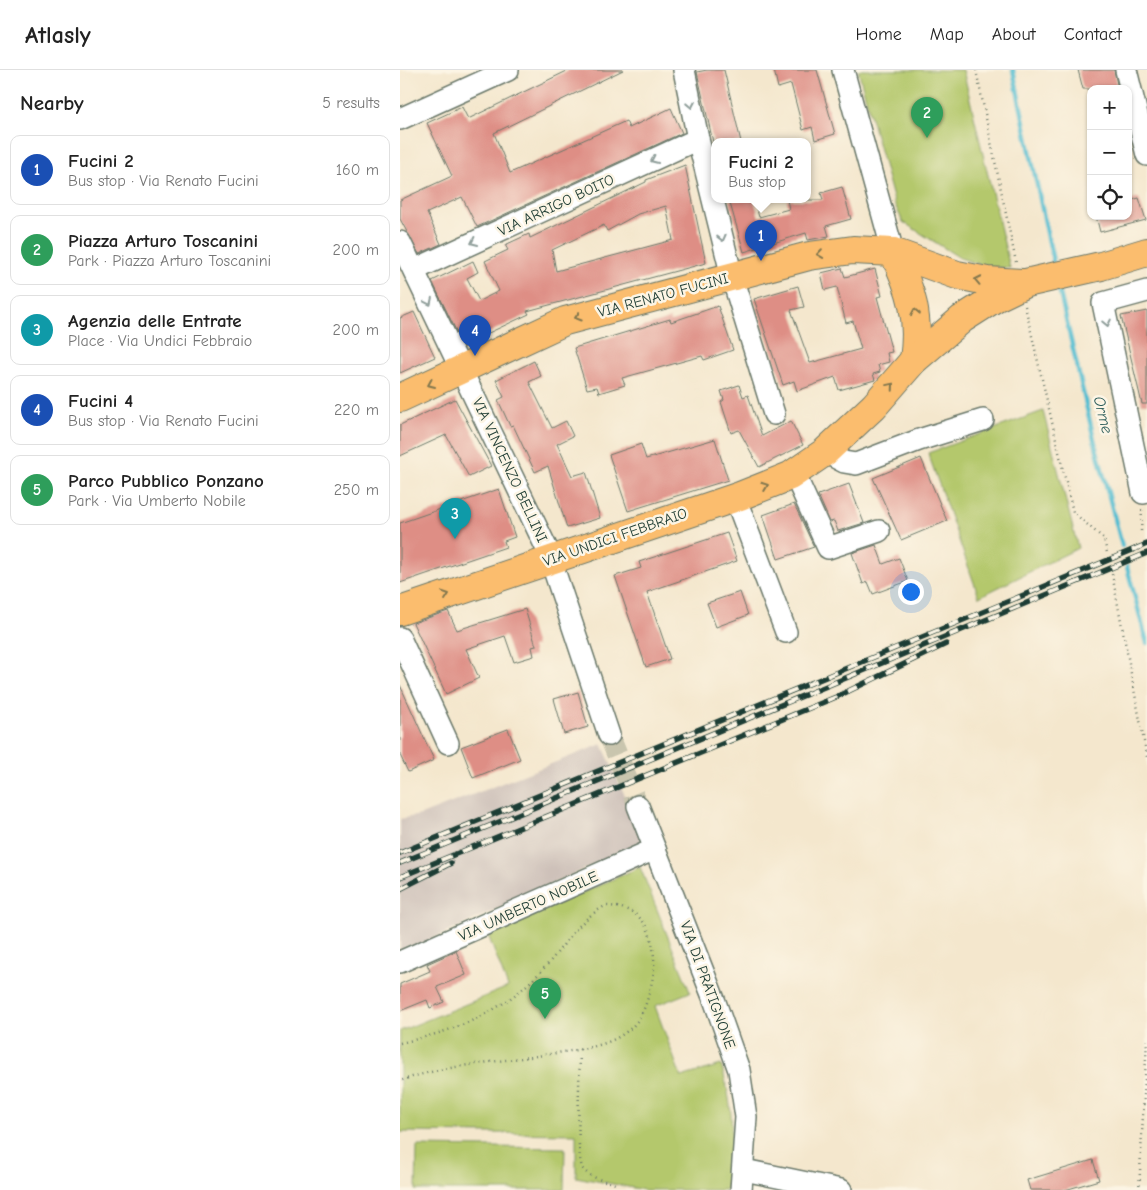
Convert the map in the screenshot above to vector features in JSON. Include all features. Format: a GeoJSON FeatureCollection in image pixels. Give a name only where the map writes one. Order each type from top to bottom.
{"type":"FeatureCollection","features":[{"type":"Feature","properties":{"kind":"main road","name":"VIA RENATO FUCINI"},"geometry":{"type":"LineString","coordinates":[[400,398],[565,322],[809,256],[853,250],[893,252],[956,275],[1014,286]]}},
{"type":"Feature","properties":{"kind":"main road"},"geometry":{"type":"LineString","coordinates":[[893,252],[911,294],[916,317],[917,335],[914,360]]}},
{"type":"Feature","properties":{"kind":"main road"},"geometry":{"type":"LineString","coordinates":[[1014,286],[1101,266],[1147,252]]}},
{"type":"Feature","properties":{"kind":"main road","name":"VIA UNDICI FEBBRAIO"},"geometry":{"type":"LineString","coordinates":[[400,611],[551,558],[735,497],[794,473],[825,452],[874,406],[914,360],[962,320],[1014,286]]}},
{"type":"Feature","properties":{"kind":"street"},"geometry":{"type":"LineString","coordinates":[[400,119],[508,70]]}},
{"type":"Feature","properties":{"kind":"street"},"geometry":{"type":"LineString","coordinates":[[684,70],[711,192]]}},
{"type":"Feature","properties":{"kind":"street"},"geometry":{"type":"LineString","coordinates":[[843,70],[893,252]]}},
{"type":"Feature","properties":{"kind":"street"},"geometry":{"type":"LineString","coordinates":[[1126,70],[1139,90],[1147,155]]}},
{"type":"Feature","properties":{"kind":"street","name":"VIA ARRIGO BOITO"},"geometry":{"type":"LineString","coordinates":[[414,270],[698,139]]}},
{"type":"Feature","properties":{"kind":"street"},"geometry":{"type":"LineString","coordinates":[[714,203],[732,277],[774,414]]}},
{"type":"Feature","properties":{"kind":"street","name":"VIA VINCENZO BELLINI"},"geometry":{"type":"LineString","coordinates":[[400,242],[551,558],[609,734]]}},
{"type":"Feature","properties":{"kind":"street"},"geometry":{"type":"LineString","coordinates":[[1145,492],[1103,303],[1147,291]]}},
{"type":"Feature","properties":{"kind":"street"},"geometry":{"type":"LineString","coordinates":[[825,452],[844,462],[856,464],[919,440],[983,420]]}},
{"type":"Feature","properties":{"kind":"street"},"geometry":{"type":"LineString","coordinates":[[794,473],[828,548],[879,531]]}},
{"type":"Feature","properties":{"kind":"street"},"geometry":{"type":"LineString","coordinates":[[735,497],[786,632]]}},
{"type":"Feature","properties":{"kind":"street"},"geometry":{"type":"LineString","coordinates":[[400,638],[448,743]]}},
{"type":"Feature","properties":{"kind":"street","name":"VIA DI PRATIGNONE"},"geometry":{"type":"LineString","coordinates":[[638,806],[715,1002],[739,1070],[746,1117],[742,1180],[841,1190]]}},
{"type":"Feature","properties":{"kind":"street","name":"VIA UMBERTO NOBILE"},"geometry":{"type":"LineString","coordinates":[[400,962],[655,849]]}},
{"type":"Feature","properties":{"kind":"path"},"geometry":{"type":"LineString","coordinates":[[976,70],[1017,269],[1014,286],[1022,297],[1073,512],[1104,539],[1108,553]]}},
{"type":"Feature","properties":{"kind":"path"},"geometry":{"type":"LineString","coordinates":[[1112,574],[1147,757]]}},
{"type":"Feature","properties":{"kind":"path"},"geometry":{"type":"LineString","coordinates":[[400,1043],[460,1027],[491,1012],[513,996],[546,966],[582,921],[605,906],[629,910],[639,916],[647,929],[653,948],[655,966],[649,997],[642,1013],[625,1033],[601,1045],[430,1072],[400,1081]]}},
{"type":"Feature","properties":{"kind":"path"},"geometry":{"type":"LineString","coordinates":[[1139,1190],[1147,1040]]}},
{"type":"Feature","properties":{"kind":"path"},"geometry":{"type":"LineString","coordinates":[[580,1049],[581,1078],[577,1117],[580,1133],[580,1163],[588,1174],[615,1184]]}},
{"type":"Feature","properties":{"kind":"shaded area"},"geometry":{"type":"Polygon","coordinates":[[[602,744],[645,841],[400,954],[400,819],[421,815],[602,744]]]}},
{"type":"Feature","properties":{"kind":"green space"},"geometry":{"type":"Polygon","coordinates":[[[858,70],[963,70],[1010,268],[988,267],[960,258],[903,222],[895,205],[858,70]]]}},
{"type":"Feature","properties":{"kind":"green space"},"geometry":{"type":"Polygon","coordinates":[[[1043,411],[1078,548],[979,597],[928,453],[1043,411]]]}},
{"type":"Feature","properties":{"kind":"green space"},"geometry":{"type":"Polygon","coordinates":[[[640,867],[690,992],[655,1006],[681,1077],[721,1065],[725,1080],[729,1096],[732,1127],[731,1158],[726,1190],[644,1190],[576,1177],[576,1134],[400,1132],[400,1031],[508,987],[488,935],[640,867]]]}},
{"type":"Feature","properties":{"kind":"green space"},"geometry":{"type":"Polygon","coordinates":[[[417,1146],[565,1148],[564,1190],[416,1190],[417,1146]]]}},
{"type":"Feature","properties":{"kind":"building"},"geometry":{"type":"Polygon","coordinates":[[[569,70],[623,70],[494,133],[510,173],[626,121],[629,128],[671,108],[682,133],[477,227],[462,197],[427,213],[441,244],[419,254],[400,219],[400,200],[452,176],[427,123],[462,107],[468,119],[569,70]]]}},
{"type":"Feature","properties":{"kind":"building"},"geometry":{"type":"Polygon","coordinates":[[[724,70],[740,138],[712,138],[697,72],[724,70]]]}},
{"type":"Feature","properties":{"kind":"building"},"geometry":{"type":"Polygon","coordinates":[[[774,70],[817,70],[835,134],[815,140],[812,127],[803,130],[791,84],[778,88],[774,70]]]}},
{"type":"Feature","properties":{"kind":"building"},"geometry":{"type":"Polygon","coordinates":[[[1078,70],[1114,70],[1117,85],[1087,85],[1087,89],[1083,89],[1078,70]]]}},
{"type":"Feature","properties":{"kind":"building"},"geometry":{"type":"Polygon","coordinates":[[[685,165],[706,263],[527,311],[529,314],[463,345],[432,281],[473,261],[478,272],[467,278],[479,301],[499,291],[485,261],[508,250],[505,245],[529,234],[530,238],[646,182],[646,180],[685,165]],[[666,206],[638,214],[607,231],[604,225],[552,250],[556,271],[673,240],[666,206]]]}},
{"type":"Feature","properties":{"kind":"building"},"geometry":{"type":"Polygon","coordinates":[[[842,187],[851,219],[826,226],[829,236],[808,240],[806,233],[744,252],[730,203],[755,203],[759,217],[789,209],[788,203],[811,203],[811,200],[823,200],[821,193],[842,187]]]}},
{"type":"Feature","properties":{"kind":"building"},"geometry":{"type":"Polygon","coordinates":[[[1139,198],[1146,220],[1100,232],[1097,220],[1132,220],[1132,200],[1139,198]]]}},
{"type":"Feature","properties":{"kind":"building"},"geometry":{"type":"Polygon","coordinates":[[[842,268],[845,277],[875,269],[882,296],[877,297],[892,352],[887,353],[889,362],[878,365],[880,372],[873,374],[875,380],[839,390],[835,377],[797,391],[794,381],[783,385],[754,299],[798,286],[804,307],[791,310],[810,363],[861,349],[853,321],[846,323],[837,287],[825,290],[821,273],[842,268]]]}},
{"type":"Feature","properties":{"kind":"building"},"geometry":{"type":"Polygon","coordinates":[[[718,306],[733,350],[704,360],[702,356],[622,378],[625,385],[599,393],[597,387],[587,389],[574,348],[670,319],[671,322],[718,306]]]}},
{"type":"Feature","properties":{"kind":"building"},"geometry":{"type":"Polygon","coordinates":[[[1147,311],[1147,404],[1142,404],[1121,316],[1147,311]]]}},
{"type":"Feature","properties":{"kind":"building"},"geometry":{"type":"Polygon","coordinates":[[[414,312],[435,357],[400,373],[400,318],[414,312]]]}},
{"type":"Feature","properties":{"kind":"building"},"geometry":{"type":"Polygon","coordinates":[[[534,361],[541,376],[529,382],[552,428],[566,421],[573,436],[557,444],[572,476],[586,472],[600,518],[567,528],[548,466],[535,472],[513,425],[510,426],[498,400],[504,397],[496,380],[534,361]]]}},
{"type":"Feature","properties":{"kind":"building"},"geometry":{"type":"Polygon","coordinates":[[[739,385],[743,397],[748,395],[762,436],[791,421],[803,445],[759,467],[739,430],[731,433],[721,402],[724,400],[721,391],[739,385]]]}},
{"type":"Feature","properties":{"kind":"building"},"geometry":{"type":"Polygon","coordinates":[[[455,399],[491,466],[469,477],[446,435],[400,456],[400,425],[455,399]]]}},
{"type":"Feature","properties":{"kind":"building"},"geometry":{"type":"Polygon","coordinates":[[[715,439],[728,480],[628,511],[609,455],[641,444],[646,459],[715,439]]]}},
{"type":"Feature","properties":{"kind":"building"},"geometry":{"type":"Polygon","coordinates":[[[921,458],[947,521],[901,540],[873,478],[921,458]]]}},
{"type":"Feature","properties":{"kind":"building"},"geometry":{"type":"Polygon","coordinates":[[[849,484],[864,523],[838,531],[834,521],[830,522],[818,495],[849,484]]]}},
{"type":"Feature","properties":{"kind":"building"},"geometry":{"type":"Polygon","coordinates":[[[499,489],[515,537],[504,541],[506,547],[400,583],[400,523],[499,489]]]}},
{"type":"Feature","properties":{"kind":"building"},"geometry":{"type":"Polygon","coordinates":[[[794,504],[814,547],[778,559],[763,515],[794,504]]]}},
{"type":"Feature","properties":{"kind":"building"},"geometry":{"type":"Polygon","coordinates":[[[727,533],[737,561],[647,592],[670,659],[646,667],[615,576],[641,568],[639,562],[727,533]]]}},
{"type":"Feature","properties":{"kind":"building"},"geometry":{"type":"Polygon","coordinates":[[[876,545],[883,564],[899,558],[908,581],[873,594],[868,582],[863,584],[852,553],[876,545]]]}},
{"type":"Feature","properties":{"kind":"building"},"geometry":{"type":"Polygon","coordinates":[[[740,592],[748,615],[716,627],[707,603],[740,592]]]}},
{"type":"Feature","properties":{"kind":"building"},"geometry":{"type":"Polygon","coordinates":[[[525,609],[536,646],[532,647],[534,656],[514,662],[505,636],[466,649],[479,678],[446,694],[413,623],[448,611],[457,630],[525,609]]]}},
{"type":"Feature","properties":{"kind":"building"},"geometry":{"type":"Polygon","coordinates":[[[400,685],[434,760],[408,772],[400,755],[400,685]]]}},
{"type":"Feature","properties":{"kind":"building"},"geometry":{"type":"Polygon","coordinates":[[[578,692],[588,727],[564,734],[554,699],[578,692]]]}},
{"type":"Feature","properties":{"kind":"building"},"geometry":{"type":"Polygon","coordinates":[[[508,729],[520,759],[473,778],[461,747],[508,729]]]}},
{"type":"Feature","properties":{"kind":"building"},"geometry":{"type":"Polygon","coordinates":[[[456,951],[466,975],[437,987],[444,1002],[430,1008],[427,1000],[400,1011],[400,984],[430,971],[427,964],[456,951]]]}},
{"type":"Feature","properties":{"kind":"building"},"geometry":{"type":"Polygon","coordinates":[[[1093,1160],[1099,1180],[1065,1190],[1030,1190],[1027,1180],[1093,1160]]]}},
{"type":"Feature","properties":{"kind":"waterway","name":"Orme"},"geometry":{"type":"LineString","coordinates":[[1013,70],[1053,261]]}},
{"type":"Feature","properties":{"kind":"waterway","name":"Orme"},"geometry":{"type":"LineString","coordinates":[[1059,289],[1094,439],[1122,546]]}},
{"type":"Feature","properties":{"kind":"waterway","name":"Orme"},"geometry":{"type":"LineString","coordinates":[[1127,567],[1147,643]]}},
{"type":"Feature","properties":{"kind":"tunnel"},"geometry":{"type":"LineString","coordinates":[[609,735],[638,806]]}},
{"type":"Feature","properties":{"kind":"railway"},"geometry":{"type":"LineString","coordinates":[[400,853],[1147,544]]}},
{"type":"Feature","properties":{"kind":"railway"},"geometry":{"type":"LineString","coordinates":[[400,863],[1147,553]]}},
{"type":"Feature","properties":{"kind":"railway"},"geometry":{"type":"LineString","coordinates":[[400,877],[836,697],[946,644]]}},
{"type":"Feature","properties":{"kind":"railway"},"geometry":{"type":"LineString","coordinates":[[400,889],[451,863]]}},
{"type":"Feature","properties":{"kind":"place","name":"Piazza Arturo Toscanini"},"geometry":{"type":"Point","coordinates":[927,138]}},
{"type":"Feature","properties":{"kind":"place","name":"Fucini 2"},"geometry":{"type":"Point","coordinates":[761,261]}},
{"type":"Feature","properties":{"kind":"place","name":"Fucini 4"},"geometry":{"type":"Point","coordinates":[475,356]}},
{"type":"Feature","properties":{"kind":"place","name":"Agenzia delle Entrate"},"geometry":{"type":"Point","coordinates":[455,539]}},
{"type":"Feature","properties":{"kind":"place","name":"Parco Pubblico Ponzano"},"geometry":{"type":"Point","coordinates":[545,1019]}}]}
